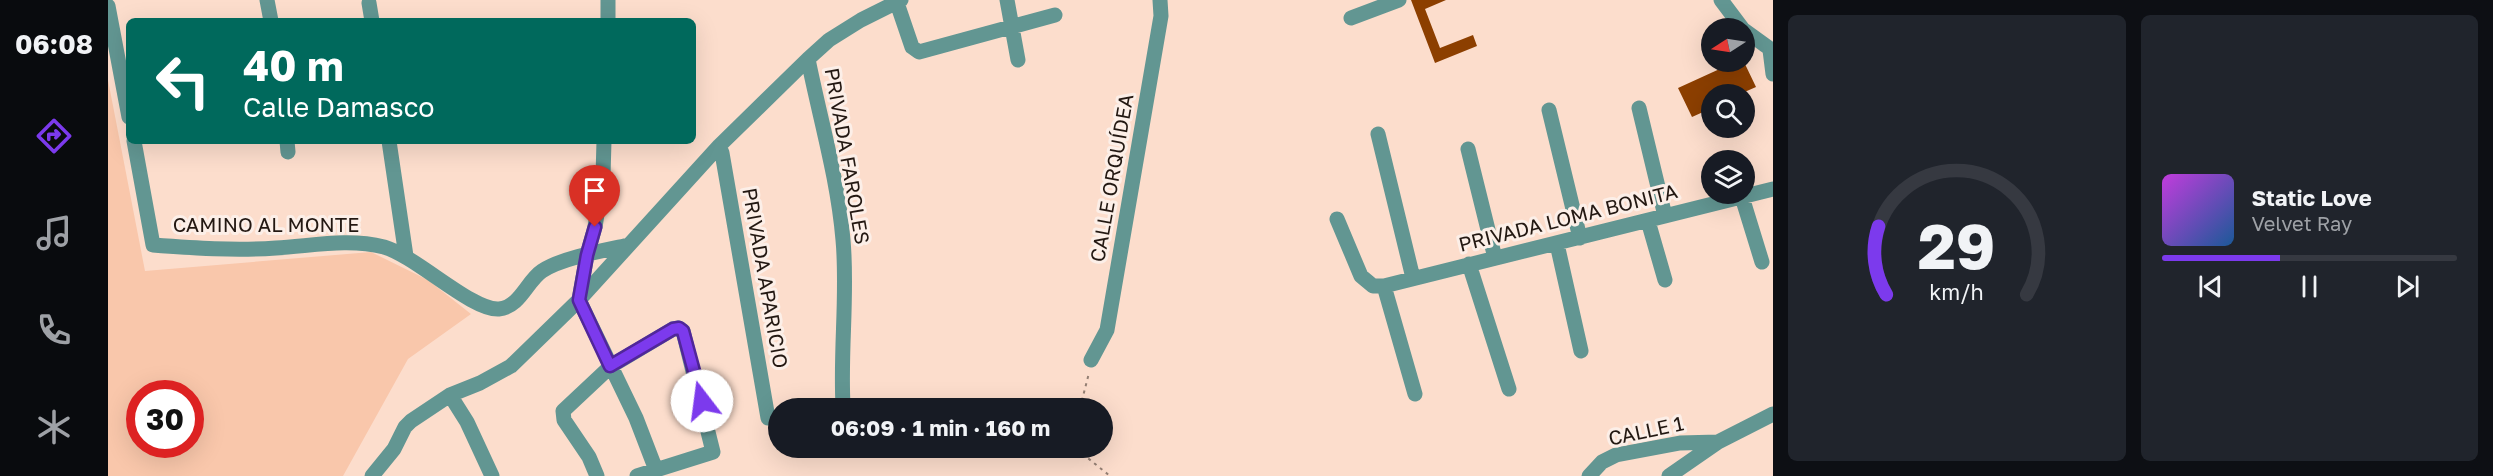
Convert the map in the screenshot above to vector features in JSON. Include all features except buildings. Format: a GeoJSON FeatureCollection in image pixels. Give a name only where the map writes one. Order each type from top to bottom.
{"type":"FeatureCollection","features":[{"type":"Feature","properties":{"kind":"street"},"geometry":{"type":"LineString","coordinates":[[267,0],[270,18]]}},
{"type":"Feature","properties":{"kind":"street"},"geometry":{"type":"LineString","coordinates":[[608,0],[608,18]]}},
{"type":"Feature","properties":{"kind":"street"},"geometry":{"type":"LineString","coordinates":[[1007,0],[1018,60]]}},
{"type":"Feature","properties":{"kind":"street","name":"CALLE ORQUÍDEA"},"geometry":{"type":"LineString","coordinates":[[1091,360],[1107,330],[1158,38],[1161,16],[1160,0]]}},
{"type":"Feature","properties":{"kind":"street"},"geometry":{"type":"LineString","coordinates":[[1351,18],[1399,0]]}},
{"type":"Feature","properties":{"kind":"street"},"geometry":{"type":"LineString","coordinates":[[1721,0],[1735,18]]}},
{"type":"Feature","properties":{"kind":"street"},"geometry":{"type":"LineString","coordinates":[[372,476],[394,449],[405,427],[411,421],[450,395],[480,383],[512,366],[579,300],[719,146],[808,59],[845,30],[899,1],[915,51],[1055,15]]}},
{"type":"Feature","properties":{"kind":"street"},"geometry":{"type":"LineString","coordinates":[[369,3],[372,18]]}},
{"type":"Feature","properties":{"kind":"street"},"geometry":{"type":"LineString","coordinates":[[108,6],[126,101]]}},
{"type":"Feature","properties":{"kind":"street"},"geometry":{"type":"LineString","coordinates":[[1755,38],[1772,51],[1773,74]]}},
{"type":"Feature","properties":{"kind":"street","name":"PRIVADA FAROLES"},"geometry":{"type":"LineString","coordinates":[[808,59],[836,189],[843,239],[843,398]]}},
{"type":"Feature","properties":{"kind":"street"},"geometry":{"type":"LineString","coordinates":[[1639,108],[1665,216]]}},
{"type":"Feature","properties":{"kind":"street"},"geometry":{"type":"LineString","coordinates":[[1549,110],[1580,238]]}},
{"type":"Feature","properties":{"kind":"street"},"geometry":{"type":"LineString","coordinates":[[1378,134],[1413,278]]}},
{"type":"Feature","properties":{"kind":"street","name":"CAMINO AL MONTE"},"geometry":{"type":"LineString","coordinates":[[135,144],[153,245],[213,250],[274,248],[338,242],[384,247],[406,256],[448,286],[494,309],[509,306],[548,268],[629,244]]}},
{"type":"Feature","properties":{"kind":"street"},"geometry":{"type":"LineString","coordinates":[[388,144],[406,256]]}},
{"type":"Feature","properties":{"kind":"street"},"geometry":{"type":"LineString","coordinates":[[604,144],[603,176],[595,227],[587,255],[579,300],[636,418],[656,470]]}},
{"type":"Feature","properties":{"kind":"street","name":"PRIVADA APARICIO"},"geometry":{"type":"LineString","coordinates":[[719,146],[768,418]]}},
{"type":"Feature","properties":{"kind":"street"},"geometry":{"type":"LineString","coordinates":[[1468,150],[1495,258]]}},
{"type":"Feature","properties":{"kind":"street","name":"PRIVADA LOMA BONITA"},"geometry":{"type":"LineString","coordinates":[[1755,194],[1773,189]]}},
{"type":"Feature","properties":{"kind":"street","name":"PRIVADA LOMA BONITA"},"geometry":{"type":"LineString","coordinates":[[1379,286],[1714,204]]}},
{"type":"Feature","properties":{"kind":"street"},"geometry":{"type":"LineString","coordinates":[[1744,204],[1762,261]]}},
{"type":"Feature","properties":{"kind":"street"},"geometry":{"type":"LineString","coordinates":[[1337,219],[1361,276],[1379,286],[1415,394]]}},
{"type":"Feature","properties":{"kind":"street"},"geometry":{"type":"LineString","coordinates":[[1648,220],[1665,280]]}},
{"type":"Feature","properties":{"kind":"street"},"geometry":{"type":"LineString","coordinates":[[1557,244],[1581,351]]}},
{"type":"Feature","properties":{"kind":"street"},"geometry":{"type":"LineString","coordinates":[[1469,264],[1509,389]]}},
{"type":"Feature","properties":{"kind":"street"},"geometry":{"type":"LineString","coordinates":[[597,476],[589,457],[563,415],[565,408],[610,366],[673,329],[679,328],[683,331],[713,452],[637,476]]}},
{"type":"Feature","properties":{"kind":"street"},"geometry":{"type":"LineString","coordinates":[[450,395],[467,422],[492,476]]}},
{"type":"Feature","properties":{"kind":"street","name":"CALLE 1"},"geometry":{"type":"LineString","coordinates":[[1669,476],[1718,442],[1773,414]]}},
{"type":"Feature","properties":{"kind":"street","name":"CALLE 1"},"geometry":{"type":"LineString","coordinates":[[1589,476],[1602,462],[1616,455],[1680,443],[1718,442]]}},
{"type":"Feature","properties":{"kind":"path"},"geometry":{"type":"LineString","coordinates":[[1083,398],[1091,360]]}},
{"type":"Feature","properties":{"kind":"path"},"geometry":{"type":"LineString","coordinates":[[1088,458],[1110,476]]}},
{"type":"Feature","properties":{"kind":"shaded area"},"geometry":{"type":"Polygon","coordinates":[[[108,80],[145,271],[371,252],[428,280],[471,314],[408,359],[343,476],[108,476],[108,80]]]}},
{"type":"Feature","properties":{"kind":"route"},"geometry":{"type":"LineString","coordinates":[[595,227],[587,255],[579,300],[610,366],[673,329],[679,328],[683,331],[702,401]]}}]}
